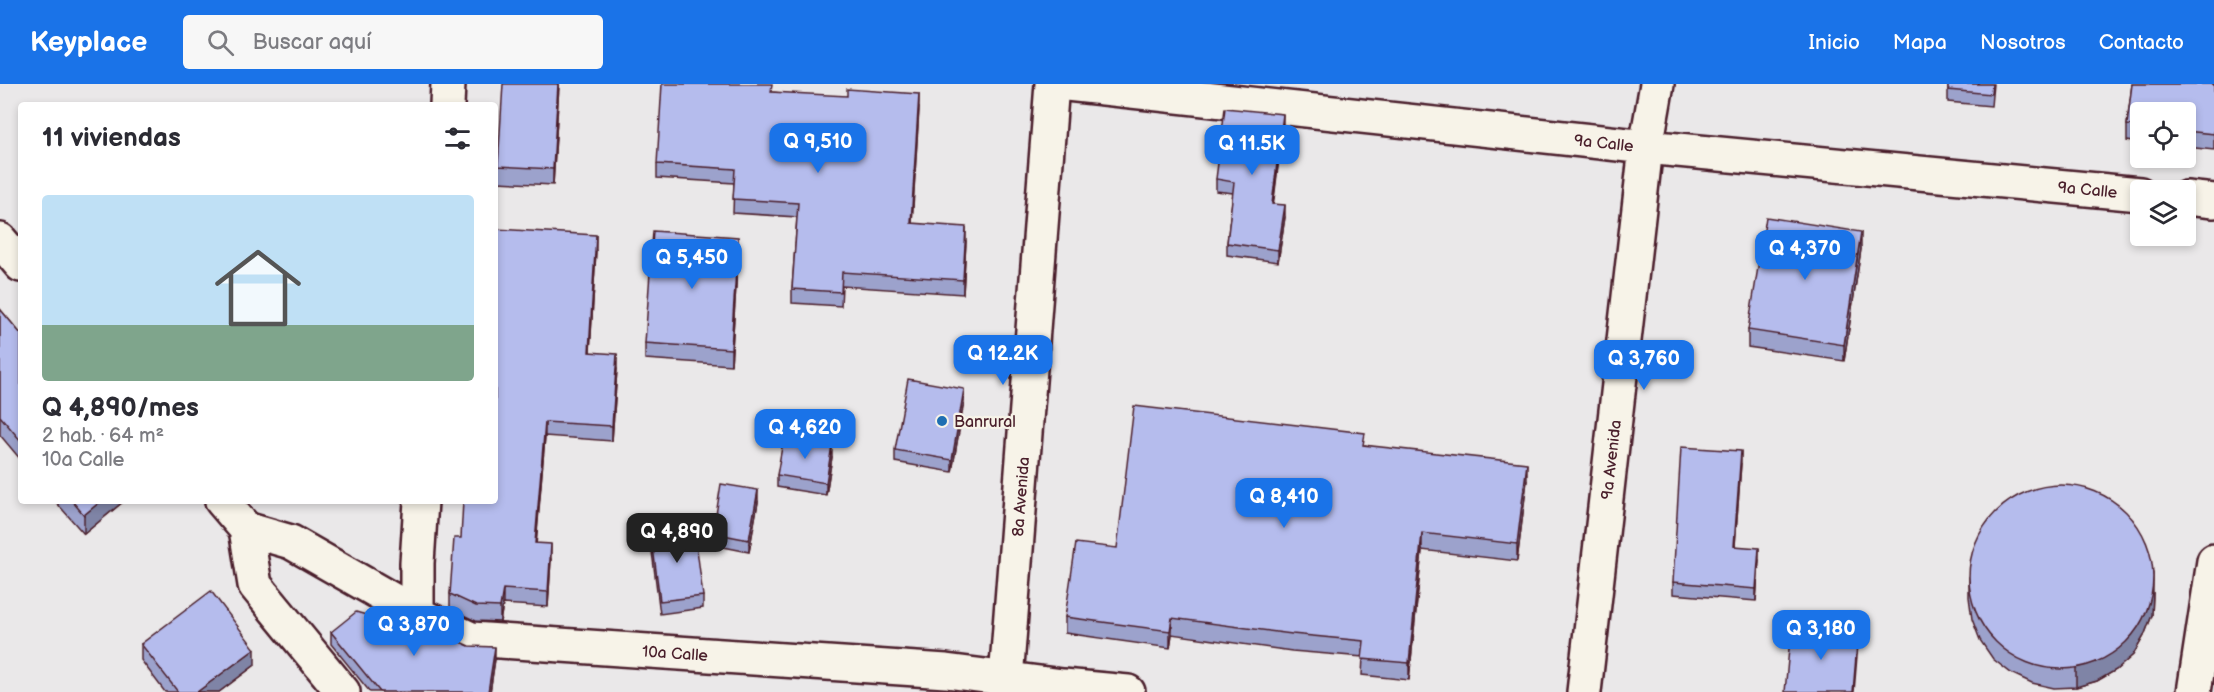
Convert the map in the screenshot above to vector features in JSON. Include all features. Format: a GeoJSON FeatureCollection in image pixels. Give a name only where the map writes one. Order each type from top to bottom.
{"type":"FeatureCollection","features":[{"type":"Feature","properties":{"kind":"street"},"geometry":{"type":"LineString","coordinates":[[447,102],[448,84]]}},
{"type":"Feature","properties":{"kind":"street","name":"8a Avenida"},"geometry":{"type":"LineString","coordinates":[[1006,685],[1052,84]]}},
{"type":"Feature","properties":{"kind":"street","name":"9a Calle"},"geometry":{"type":"LineString","coordinates":[[1067,84],[1646,147],[2130,193]]}},
{"type":"Feature","properties":{"kind":"street","name":"9a Avenida"},"geometry":{"type":"LineString","coordinates":[[1584,692],[1646,147],[1657,84]]}},
{"type":"Feature","properties":{"kind":"street"},"geometry":{"type":"LineString","coordinates":[[2196,199],[2214,201]]}},
{"type":"Feature","properties":{"kind":"street"},"geometry":{"type":"LineString","coordinates":[[0,240],[18,261]]}},
{"type":"Feature","properties":{"kind":"street"},"geometry":{"type":"LineString","coordinates":[[225,504],[246,529],[255,585],[343,692]]}},
{"type":"Feature","properties":{"kind":"street"},"geometry":{"type":"LineString","coordinates":[[417,614],[421,504]]}},
{"type":"Feature","properties":{"kind":"street","name":"10a Calle"},"geometry":{"type":"LineString","coordinates":[[246,529],[291,542],[417,614],[471,639],[934,670],[1006,685],[1063,686],[1128,692]]}},
{"type":"Feature","properties":{"kind":"street"},"geometry":{"type":"LineString","coordinates":[[2194,692],[2214,561]]}},
{"type":"Feature","properties":{"kind":"building"},"geometry":{"type":"Polygon","coordinates":[[[503,84],[558,84],[553,169],[498,166],[503,84]]]}},
{"type":"Feature","properties":{"kind":"building"},"geometry":{"type":"Polygon","coordinates":[[[662,84],[772,84],[771,92],[847,96],[847,89],[919,94],[911,223],[966,227],[963,280],[842,272],[841,292],[792,289],[798,203],[733,199],[735,169],[657,164],[662,84]]]}},
{"type":"Feature","properties":{"kind":"building"},"geometry":{"type":"Polygon","coordinates":[[[1948,84],[1992,84],[1991,94],[1948,90],[1948,84]]]}},
{"type":"Feature","properties":{"kind":"building"},"geometry":{"type":"Polygon","coordinates":[[[2132,84],[2214,84],[2214,134],[2196,132],[2196,102],[2130,102],[2130,125],[2127,125],[2132,84]]]}},
{"type":"Feature","properties":{"kind":"building"},"geometry":{"type":"Polygon","coordinates":[[[1225,108],[1283,114],[1272,204],[1285,205],[1278,250],[1227,243],[1234,182],[1216,179],[1225,108]]]}},
{"type":"Feature","properties":{"kind":"building"},"geometry":{"type":"Polygon","coordinates":[[[1766,217],[1861,232],[1844,345],[1748,330],[1766,217]]]}},
{"type":"Feature","properties":{"kind":"building"},"geometry":{"type":"Polygon","coordinates":[[[498,229],[596,235],[589,352],[617,354],[612,426],[545,422],[535,543],[551,544],[548,592],[503,589],[500,607],[476,606],[450,594],[454,538],[461,538],[463,504],[498,504],[498,229]]]}},
{"type":"Feature","properties":{"kind":"building"},"geometry":{"type":"Polygon","coordinates":[[[653,231],[738,237],[731,349],[645,343],[653,231]]]}},
{"type":"Feature","properties":{"kind":"building"},"geometry":{"type":"Polygon","coordinates":[[[0,309],[18,330],[18,437],[0,416],[0,309]]]}},
{"type":"Feature","properties":{"kind":"building"},"geometry":{"type":"Polygon","coordinates":[[[908,379],[964,389],[952,460],[895,450],[908,379]]]}},
{"type":"Feature","properties":{"kind":"building"},"geometry":{"type":"Polygon","coordinates":[[[1134,406],[1365,433],[1363,445],[1527,463],[1517,544],[1422,533],[1409,663],[1362,659],[1364,641],[1172,618],[1170,631],[1065,617],[1076,543],[1117,548],[1134,406]]]}},
{"type":"Feature","properties":{"kind":"building"},"geometry":{"type":"Polygon","coordinates":[[[784,436],[832,445],[826,483],[777,475],[784,436]]]}},
{"type":"Feature","properties":{"kind":"building"},"geometry":{"type":"Polygon","coordinates":[[[1681,447],[1741,451],[1734,546],[1759,548],[1756,589],[1673,582],[1681,447]]]}},
{"type":"Feature","properties":{"kind":"building"},"geometry":{"type":"Polygon","coordinates":[[[721,484],[758,490],[749,540],[713,533],[721,484]]]}},
{"type":"Feature","properties":{"kind":"building"},"geometry":{"type":"Polygon","coordinates":[[[2061,485],[2096,492],[2126,512],[2146,542],[2153,577],[2146,612],[2126,642],[2096,662],[2061,669],[2026,662],[1996,642],[1976,612],[1969,577],[1976,542],[1996,512],[2026,492],[2061,485]]]}},
{"type":"Feature","properties":{"kind":"building"},"geometry":{"type":"Polygon","coordinates":[[[75,504],[97,504],[84,515],[75,504]]]}},
{"type":"Feature","properties":{"kind":"building"},"geometry":{"type":"Polygon","coordinates":[[[694,526],[703,596],[660,601],[651,532],[694,526]]]}},
{"type":"Feature","properties":{"kind":"building"},"geometry":{"type":"Polygon","coordinates":[[[211,591],[255,649],[197,692],[178,692],[141,644],[211,591]]]}},
{"type":"Feature","properties":{"kind":"building"},"geometry":{"type":"Polygon","coordinates":[[[356,612],[397,624],[431,629],[469,646],[495,647],[488,692],[380,692],[331,632],[356,612]]]}},
{"type":"Feature","properties":{"kind":"building"},"geometry":{"type":"Polygon","coordinates":[[[1791,627],[1858,632],[1853,692],[1785,692],[1791,627]]]}},
{"type":"Feature","properties":{"kind":"place","name":"Banrural"},"geometry":{"type":"Point","coordinates":[942,421]}}]}
